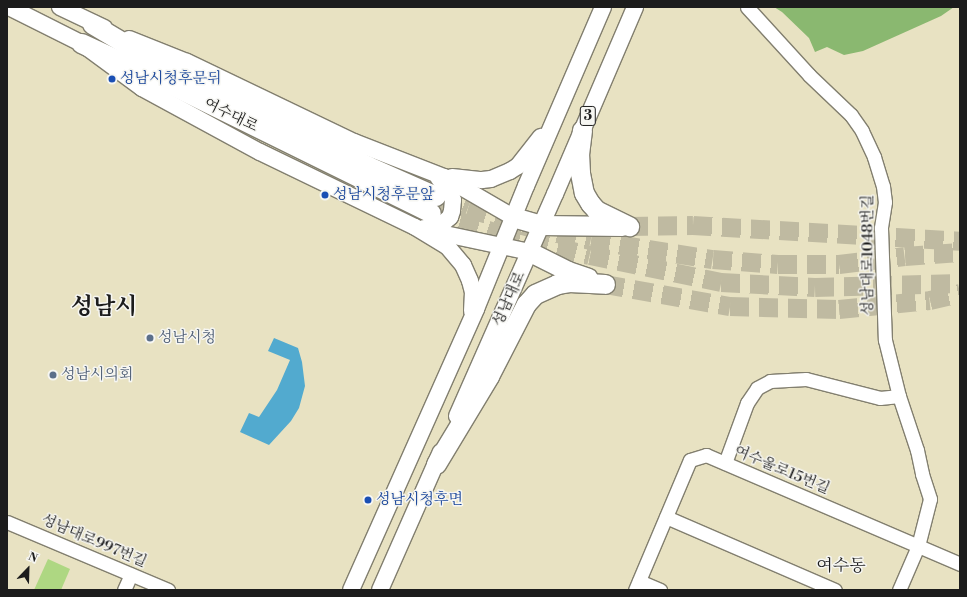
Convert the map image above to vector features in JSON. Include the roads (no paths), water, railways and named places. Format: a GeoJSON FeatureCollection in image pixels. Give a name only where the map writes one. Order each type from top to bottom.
{"type":"FeatureCollection","features":[{"type":"Feature","properties":{"kind":"highway","name":"여수대로"},"geometry":{"type":"LineString","coordinates":[[81,43],[434,204],[368,166],[156,62],[92,24]]}},
{"type":"Feature","properties":{"kind":"highway"},"geometry":{"type":"LineString","coordinates":[[513,217],[541,225],[629,226],[596,210],[584,193],[580,173],[579,153],[582,130]]}},
{"type":"Feature","properties":{"kind":"highway"},"geometry":{"type":"LineString","coordinates":[[436,464],[489,376],[526,304],[535,294],[557,284],[569,282],[605,284],[568,271],[530,252]]}},
{"type":"Feature","properties":{"kind":"main road","name":"여수대로"},"geometry":{"type":"LineString","coordinates":[[8,7],[81,43]]}},
{"type":"Feature","properties":{"kind":"main road","name":"여수대로"},"geometry":{"type":"LineString","coordinates":[[60,7],[92,24]]}},
{"type":"Feature","properties":{"kind":"main road","name":"성남대로"},"geometry":{"type":"LineString","coordinates":[[352,590],[469,324],[603,7]]}},
{"type":"Feature","properties":{"kind":"main road","name":"성남대로"},"geometry":{"type":"LineString","coordinates":[[380,590],[530,252],[635,7]]}},
{"type":"Feature","properties":{"kind":"main road"},"geometry":{"type":"LineString","coordinates":[[92,24],[187,62],[354,142],[431,172],[460,186],[513,217]]}},
{"type":"Feature","properties":{"kind":"main road"},"geometry":{"type":"LineString","coordinates":[[81,43],[142,88],[260,152],[414,227],[447,246],[463,265],[473,292],[473,304],[469,324]]}},
{"type":"Feature","properties":{"kind":"main road"},"geometry":{"type":"LineString","coordinates":[[431,172],[472,180],[498,177],[510,172],[518,166],[554,122]]}},
{"type":"Feature","properties":{"kind":"main road"},"geometry":{"type":"LineString","coordinates":[[414,227],[432,228],[442,224],[450,217],[452,211],[453,200],[449,190],[431,172]]}},
{"type":"Feature","properties":{"kind":"main road"},"geometry":{"type":"LineString","coordinates":[[414,227],[530,252]]}},
{"type":"Feature","properties":{"kind":"street","name":"성남대로1048번길"},"geometry":{"type":"LineString","coordinates":[[747,7],[808,75],[851,115],[862,131],[874,157],[884,186],[885,202],[881,228],[885,340],[899,396],[917,450],[922,474],[930,499],[918,546],[899,590]]}},
{"type":"Feature","properties":{"kind":"street"},"geometry":{"type":"LineString","coordinates":[[725,463],[747,403],[757,388],[770,381],[806,379],[880,398],[899,396]]}},
{"type":"Feature","properties":{"kind":"street","name":"여수울로15번길"},"geometry":{"type":"LineString","coordinates":[[660,590],[637,585],[690,460],[706,455],[960,564]]}},
{"type":"Feature","properties":{"kind":"street"},"geometry":{"type":"LineString","coordinates":[[666,518],[835,590]]}},
{"type":"Feature","properties":{"kind":"street","name":"성남대로997번길"},"geometry":{"type":"LineString","coordinates":[[7,522],[168,590]]}},
{"type":"Feature","properties":{"kind":"street"},"geometry":{"type":"LineString","coordinates":[[124,590],[131,574]]}},
{"type":"Feature","properties":{"kind":"water"},"geometry":{"type":"Polygon","coordinates":[[[274,338],[298,348],[302,362],[305,386],[299,408],[291,421],[269,445],[240,432],[249,413],[259,417],[277,390],[290,360],[268,351],[274,338]]]}},
{"type":"Feature","properties":{"kind":"tunnel"},"geometry":{"type":"LineString","coordinates":[[436,196],[468,208],[529,227],[591,240],[713,259],[778,264],[839,264],[905,256],[960,252]]}},
{"type":"Feature","properties":{"kind":"tunnel"},"geometry":{"type":"LineString","coordinates":[[432,213],[501,234],[590,255],[721,282],[815,287],[960,283]]}},
{"type":"Feature","properties":{"kind":"tunnel"},"geometry":{"type":"LineString","coordinates":[[629,226],[693,225],[960,241]]}},
{"type":"Feature","properties":{"kind":"tunnel"},"geometry":{"type":"LineString","coordinates":[[605,284],[730,306],[839,309],[930,300],[960,293]]}},
{"type":"Feature","properties":{"kind":"place","name":"성남시청후문뒤"},"geometry":{"type":"Point","coordinates":[112,79]}},
{"type":"Feature","properties":{"kind":"place","name":"성남시청후문앞"},"geometry":{"type":"Point","coordinates":[325,195]}},
{"type":"Feature","properties":{"kind":"place","name":"성남시청"},"geometry":{"type":"Point","coordinates":[150,338]}},
{"type":"Feature","properties":{"kind":"place","name":"성남시의회"},"geometry":{"type":"Point","coordinates":[53,375]}},
{"type":"Feature","properties":{"kind":"place","name":"성남시청후면"},"geometry":{"type":"Point","coordinates":[368,500]}},
{"type":"Feature","properties":{"kind":"district","name":"성남시"},"geometry":{"type":"Point","coordinates":[104,307]}},
{"type":"Feature","properties":{"kind":"district","name":"여수동"},"geometry":{"type":"Point","coordinates":[841,567]}}]}
